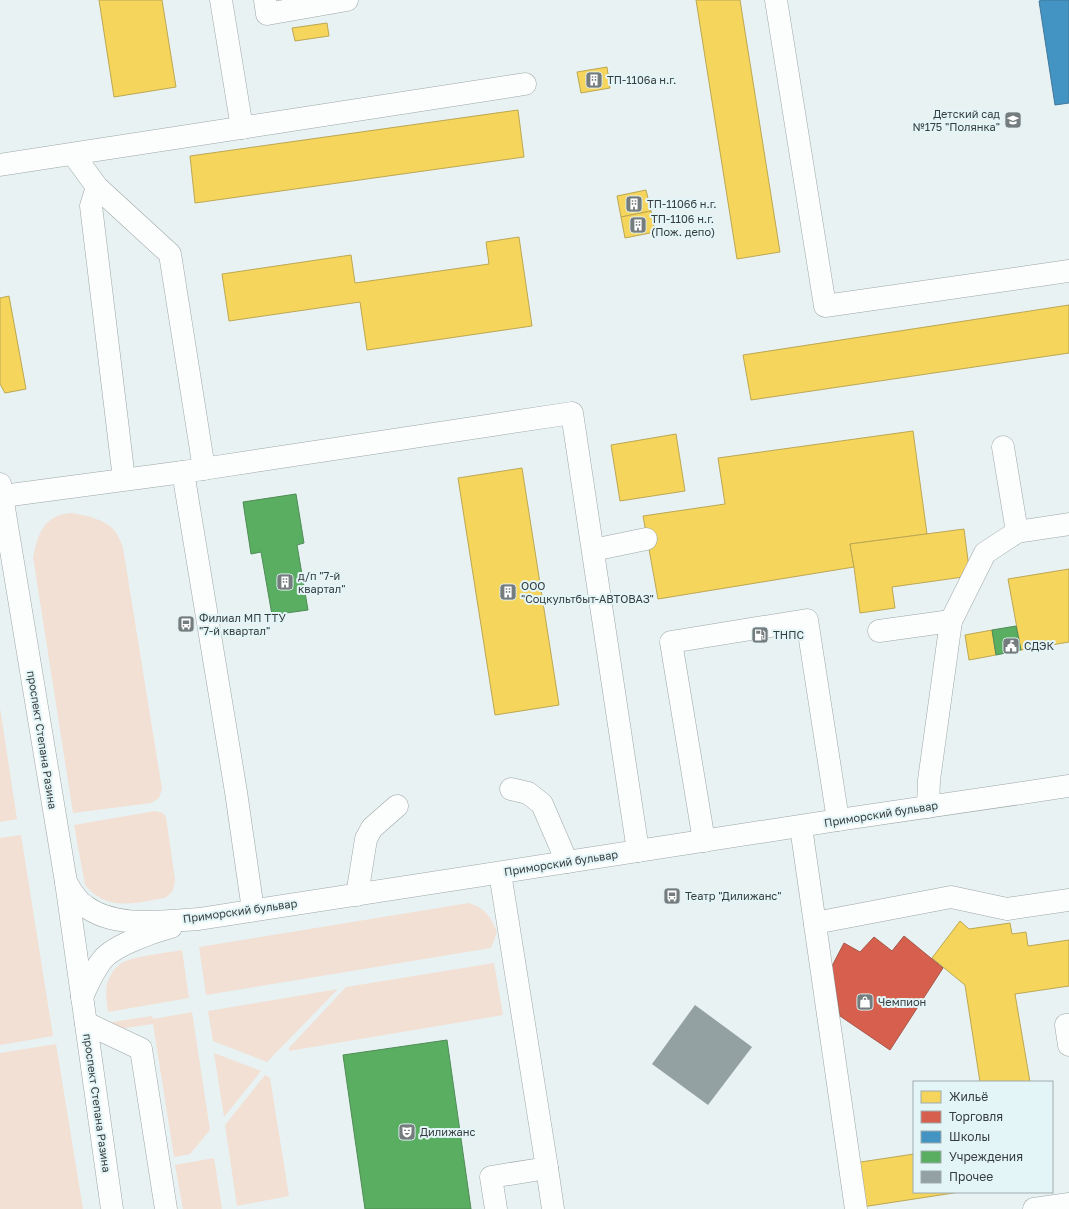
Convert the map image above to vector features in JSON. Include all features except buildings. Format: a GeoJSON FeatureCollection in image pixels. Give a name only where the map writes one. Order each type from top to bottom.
{"type":"FeatureCollection","features":[{"type":"Feature","properties":{"kind":"main road"},"geometry":{"type":"LineString","coordinates":[[221,0],[242,128]]}},
{"type":"Feature","properties":{"kind":"main road"},"geometry":{"type":"LineString","coordinates":[[265,0],[267,14],[347,0]]}},
{"type":"Feature","properties":{"kind":"main road"},"geometry":{"type":"LineString","coordinates":[[776,0],[825,306],[1069,270]]}},
{"type":"Feature","properties":{"kind":"main road"},"geometry":{"type":"LineString","coordinates":[[0,165],[525,84]]}},
{"type":"Feature","properties":{"kind":"main road"},"geometry":{"type":"LineString","coordinates":[[73,154],[97,187],[170,254],[194,470],[253,910]]}},
{"type":"Feature","properties":{"kind":"main road"},"geometry":{"type":"LineString","coordinates":[[97,187],[91,206],[124,479]]}},
{"type":"Feature","properties":{"kind":"main road"},"geometry":{"type":"LineString","coordinates":[[1,490],[124,479],[194,470],[572,413],[638,851]]}},
{"type":"Feature","properties":{"kind":"main road"},"geometry":{"type":"LineString","coordinates":[[1003,447],[1017,532]]}},
{"type":"Feature","properties":{"kind":"main road","name":"проспект Степана Разина"},"geometry":{"type":"LineString","coordinates":[[1,490],[66,882],[112,1209]]}},
{"type":"Feature","properties":{"kind":"main road"},"geometry":{"type":"LineString","coordinates":[[928,807],[929,780],[951,621],[985,553],[1017,532],[1069,524]]}},
{"type":"Feature","properties":{"kind":"main road"},"geometry":{"type":"LineString","coordinates":[[593,550],[646,539]]}},
{"type":"Feature","properties":{"kind":"main road"},"geometry":{"type":"LineString","coordinates":[[704,841],[671,642],[807,620],[838,820]]}},
{"type":"Feature","properties":{"kind":"main road"},"geometry":{"type":"LineString","coordinates":[[879,630],[951,621]]}},
{"type":"Feature","properties":{"kind":"main road","name":"Приморский бульвар"},"geometry":{"type":"LineString","coordinates":[[66,882],[73,895],[84,906],[104,917],[123,920],[150,921],[199,919],[801,827],[838,820],[1069,786]]}},
{"type":"Feature","properties":{"kind":"main road"},"geometry":{"type":"LineString","coordinates":[[511,789],[528,793],[542,804],[567,862]]}},
{"type":"Feature","properties":{"kind":"main road"},"geometry":{"type":"LineString","coordinates":[[357,894],[366,839],[372,828],[397,806]]}},
{"type":"Feature","properties":{"kind":"main road"},"geometry":{"type":"LineString","coordinates":[[801,827],[856,1209]]}},
{"type":"Feature","properties":{"kind":"main road"},"geometry":{"type":"LineString","coordinates":[[500,873],[553,1209]]}},
{"type":"Feature","properties":{"kind":"main road"},"geometry":{"type":"LineString","coordinates":[[815,923],[950,897],[1008,909],[1069,900]]}},
{"type":"Feature","properties":{"kind":"main road"},"geometry":{"type":"LineString","coordinates":[[82,997],[91,975],[104,958],[119,948],[139,938],[199,919]]}},
{"type":"Feature","properties":{"kind":"main road"},"geometry":{"type":"LineString","coordinates":[[86,1023],[141,1049],[166,1209]]}},
{"type":"Feature","properties":{"kind":"main road"},"geometry":{"type":"LineString","coordinates":[[1069,1025],[1066,1025],[1069,1045]]}},
{"type":"Feature","properties":{"kind":"main road"},"geometry":{"type":"LineString","coordinates":[[496,1209],[491,1177],[547,1168]]}},
{"type":"Feature","properties":{"kind":"main road"},"geometry":{"type":"LineString","coordinates":[[1034,1209],[1069,1204]]}},
{"type":"Feature","properties":{"kind":"shaded area"},"geometry":{"type":"Polygon","coordinates":[[[70,513],[88,516],[100,520],[110,526],[114,530],[123,548],[162,789],[159,798],[151,803],[73,813],[33,557],[40,534],[48,522],[61,515],[70,513]]]}},
{"type":"Feature","properties":{"kind":"shaded area"},"geometry":{"type":"Polygon","coordinates":[[[0,708],[17,819],[0,822],[0,708]]]}},
{"type":"Feature","properties":{"kind":"shaded area"},"geometry":{"type":"Polygon","coordinates":[[[155,811],[163,813],[166,817],[175,879],[171,893],[164,898],[122,904],[103,899],[94,894],[85,885],[74,825],[155,811]]]}},
{"type":"Feature","properties":{"kind":"shaded area"},"geometry":{"type":"Polygon","coordinates":[[[21,835],[53,1036],[0,1045],[0,838],[21,835]]]}},
{"type":"Feature","properties":{"kind":"shaded area"},"geometry":{"type":"Polygon","coordinates":[[[469,903],[480,908],[490,917],[497,932],[491,948],[206,995],[199,947],[469,903]]]}},
{"type":"Feature","properties":{"kind":"shaded area"},"geometry":{"type":"Polygon","coordinates":[[[182,950],[189,998],[108,1012],[106,987],[117,967],[131,959],[182,950]]]}},
{"type":"Feature","properties":{"kind":"shaded area"},"geometry":{"type":"Polygon","coordinates":[[[494,963],[503,1015],[289,1051],[289,1048],[346,987],[494,963]]]}},
{"type":"Feature","properties":{"kind":"shaded area"},"geometry":{"type":"Polygon","coordinates":[[[338,989],[267,1062],[213,1041],[208,1011],[338,989]]]}},
{"type":"Feature","properties":{"kind":"shaded area"},"geometry":{"type":"Polygon","coordinates":[[[192,1012],[210,1130],[190,1154],[174,1157],[153,1024],[113,1030],[112,1022],[152,1016],[153,1019],[192,1012]]]}},
{"type":"Feature","properties":{"kind":"shaded area"},"geometry":{"type":"Polygon","coordinates":[[[56,1044],[83,1209],[0,1209],[0,1053],[56,1044]]]}},
{"type":"Feature","properties":{"kind":"shaded area"},"geometry":{"type":"Polygon","coordinates":[[[214,1053],[261,1071],[224,1117],[214,1053]]]}},
{"type":"Feature","properties":{"kind":"shaded area"},"geometry":{"type":"Polygon","coordinates":[[[265,1075],[270,1078],[289,1196],[237,1206],[225,1125],[265,1075]]]}},
{"type":"Feature","properties":{"kind":"shaded area"},"geometry":{"type":"Polygon","coordinates":[[[214,1158],[222,1209],[183,1209],[175,1165],[214,1158]]]}},
{"type":"Feature","properties":{"kind":"place","name":"ТП-1106а н.г."},"geometry":{"type":"Point","coordinates":[594,80]}},
{"type":"Feature","properties":{"kind":"place","name":"Детский сад №175 \"Полянка\""},"geometry":{"type":"Point","coordinates":[1013,120]}},
{"type":"Feature","properties":{"kind":"place","name":"ТП-1106б н.г."},"geometry":{"type":"Point","coordinates":[634,204]}},
{"type":"Feature","properties":{"kind":"place","name":"ТП-1106 н.г. (Пож. депо)"},"geometry":{"type":"Point","coordinates":[638,225]}},
{"type":"Feature","properties":{"kind":"place","name":"д/п \"7-й квартал\""},"geometry":{"type":"Point","coordinates":[285,582]}},
{"type":"Feature","properties":{"kind":"place","name":"ООО \"Соцкультбыт-АВТОВАЗ\""},"geometry":{"type":"Point","coordinates":[508,592]}},
{"type":"Feature","properties":{"kind":"place","name":"Филиал МП ТТУ \"7-й квартал\""},"geometry":{"type":"Point","coordinates":[186,624]}},
{"type":"Feature","properties":{"kind":"place","name":"ТНПС"},"geometry":{"type":"Point","coordinates":[760,635]}},
{"type":"Feature","properties":{"kind":"place","name":"СДЭК"},"geometry":{"type":"Point","coordinates":[1011,646]}},
{"type":"Feature","properties":{"kind":"place","name":"Театр \"Дилижанс\""},"geometry":{"type":"Point","coordinates":[672,896]}},
{"type":"Feature","properties":{"kind":"place","name":"Чемпион"},"geometry":{"type":"Point","coordinates":[865,1002]}},
{"type":"Feature","properties":{"kind":"place","name":"Дилижанс"},"geometry":{"type":"Point","coordinates":[407,1132]}}]}
